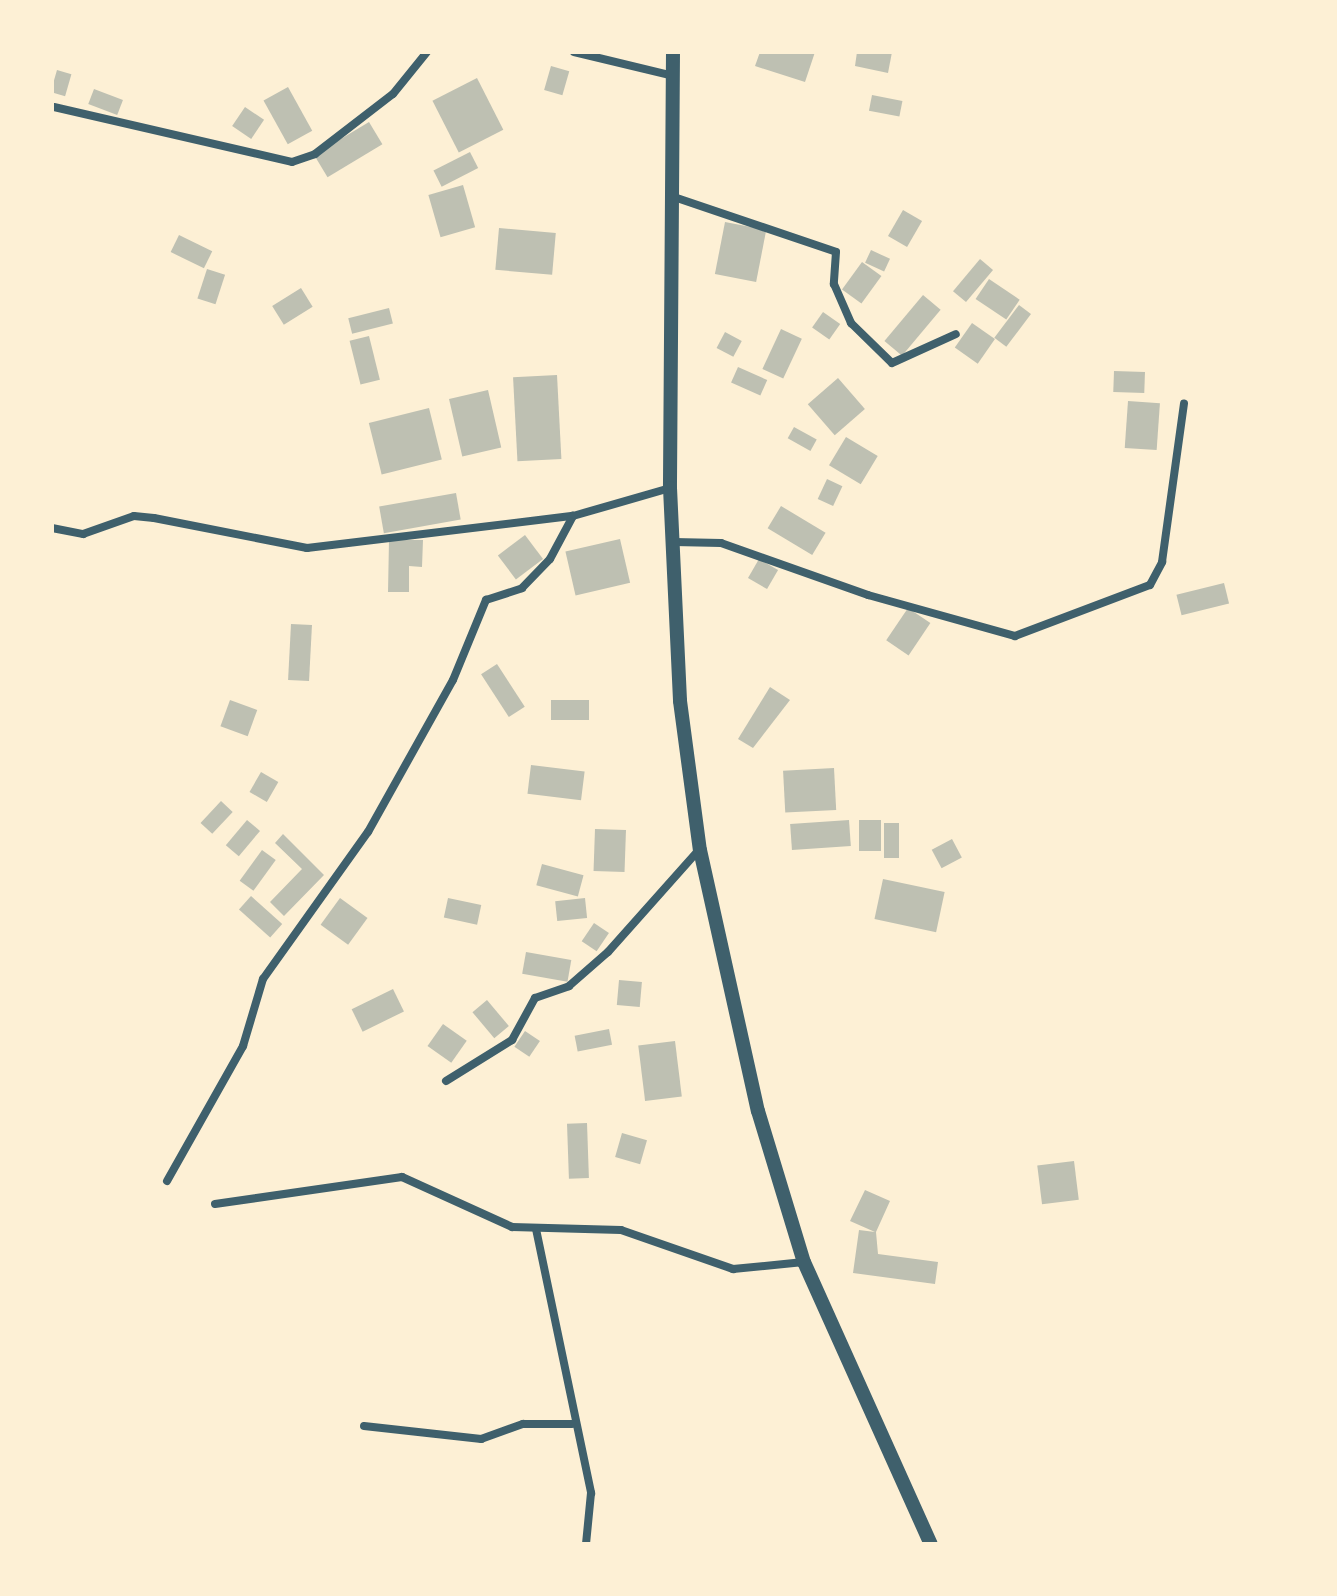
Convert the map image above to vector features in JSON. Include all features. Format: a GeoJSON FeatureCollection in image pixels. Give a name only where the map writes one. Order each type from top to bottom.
{"type":"FeatureCollection","features":[{"type":"Feature","properties":{"kind":"street"},"geometry":{"type":"LineString","coordinates":[[54,107],[292,162],[315,154],[393,94],[427,52]]}},
{"type":"Feature","properties":{"kind":"street"},"geometry":{"type":"LineString","coordinates":[[574,52],[673,76]]}},
{"type":"Feature","properties":{"kind":"street"},"geometry":{"type":"LineString","coordinates":[[673,52],[670,488],[680,701],[700,850],[758,1111],[804,1262],[931,1544]]}},
{"type":"Feature","properties":{"kind":"street"},"geometry":{"type":"LineString","coordinates":[[670,196],[836,252],[834,284],[851,323],[892,363],[956,334]]}},
{"type":"Feature","properties":{"kind":"street"},"geometry":{"type":"LineString","coordinates":[[674,542],[721,543],[868,595],[1015,636],[1150,585],[1162,562],[1184,404]]}},
{"type":"Feature","properties":{"kind":"street"},"geometry":{"type":"LineString","coordinates":[[52,528],[83,534],[134,516],[307,548],[573,516],[670,488]]}},
{"type":"Feature","properties":{"kind":"street"},"geometry":{"type":"LineString","coordinates":[[167,1181],[243,1046],[263,979],[368,832],[459,667],[486,600],[522,588],[550,559],[573,516]]}},
{"type":"Feature","properties":{"kind":"street"},"geometry":{"type":"LineString","coordinates":[[446,1081],[512,1040],[535,998],[569,986],[608,952],[700,850]]}},
{"type":"Feature","properties":{"kind":"street"},"geometry":{"type":"LineString","coordinates":[[215,1204],[402,1177],[494,1223],[536,1229],[633,1232],[733,1269],[804,1262]]}},
{"type":"Feature","properties":{"kind":"street"},"geometry":{"type":"LineString","coordinates":[[536,1229],[572,1424],[591,1493],[586,1544]]}},
{"type":"Feature","properties":{"kind":"street"},"geometry":{"type":"LineString","coordinates":[[364,1426],[481,1439],[523,1424],[572,1424]]}},
{"type":"Feature","properties":{"kind":"building"},"geometry":{"type":"Polygon","coordinates":[[[760,52],[815,52],[805,82],[755,66],[760,52]]]}},
{"type":"Feature","properties":{"kind":"building"},"geometry":{"type":"Polygon","coordinates":[[[857,52],[892,52],[888,73],[855,66],[857,52]]]}},
{"type":"Feature","properties":{"kind":"building"},"geometry":{"type":"Polygon","coordinates":[[[551,66],[569,71],[562,95],[544,90],[551,66]]]}},
{"type":"Feature","properties":{"kind":"building"},"geometry":{"type":"Polygon","coordinates":[[[57,70],[71,74],[65,96],[52,92],[57,70]]]}},
{"type":"Feature","properties":{"kind":"building"},"geometry":{"type":"Polygon","coordinates":[[[477,78],[503,130],[459,152],[432,101],[477,78]]]}},
{"type":"Feature","properties":{"kind":"building"},"geometry":{"type":"Polygon","coordinates":[[[288,87],[312,131],[288,144],[264,101],[288,87]]]}},
{"type":"Feature","properties":{"kind":"building"},"geometry":{"type":"Polygon","coordinates":[[[94,89],[123,100],[117,115],[88,104],[94,89]]]}},
{"type":"Feature","properties":{"kind":"building"},"geometry":{"type":"Polygon","coordinates":[[[872,95],[902,101],[899,117],[869,111],[872,95]]]}},
{"type":"Feature","properties":{"kind":"building"},"geometry":{"type":"Polygon","coordinates":[[[245,107],[264,120],[251,139],[232,126],[245,107]]]}},
{"type":"Feature","properties":{"kind":"building"},"geometry":{"type":"Polygon","coordinates":[[[369,122],[382,144],[328,177],[314,155],[369,122]]]}},
{"type":"Feature","properties":{"kind":"building"},"geometry":{"type":"Polygon","coordinates":[[[470,152],[478,168],[442,187],[433,171],[470,152]]]}},
{"type":"Feature","properties":{"kind":"building"},"geometry":{"type":"Polygon","coordinates":[[[463,185],[475,227],[441,237],[428,195],[463,185]]]}},
{"type":"Feature","properties":{"kind":"building"},"geometry":{"type":"Polygon","coordinates":[[[903,210],[922,221],[907,247],[888,236],[903,210]]]}},
{"type":"Feature","properties":{"kind":"building"},"geometry":{"type":"Polygon","coordinates":[[[725,222],[766,230],[756,282],[715,274],[725,222]]]}},
{"type":"Feature","properties":{"kind":"building"},"geometry":{"type":"Polygon","coordinates":[[[499,228],[556,233],[552,275],[495,270],[499,228]]]}},
{"type":"Feature","properties":{"kind":"building"},"geometry":{"type":"Polygon","coordinates":[[[179,235],[212,251],[204,268],[171,252],[179,235]]]}},
{"type":"Feature","properties":{"kind":"building"},"geometry":{"type":"Polygon","coordinates":[[[871,250],[890,259],[884,272],[865,263],[871,250]]]}},
{"type":"Feature","properties":{"kind":"building"},"geometry":{"type":"Polygon","coordinates":[[[980,259],[993,270],[966,302],[953,291],[980,259]]]}},
{"type":"Feature","properties":{"kind":"building"},"geometry":{"type":"Polygon","coordinates":[[[862,262],[881,276],[861,304],[842,290],[862,262]]]}},
{"type":"Feature","properties":{"kind":"building"},"geometry":{"type":"Polygon","coordinates":[[[207,269],[225,275],[215,304],[197,298],[207,269]]]}},
{"type":"Feature","properties":{"kind":"building"},"geometry":{"type":"Polygon","coordinates":[[[989,279],[1020,300],[1006,320],[976,299],[989,279]]]}},
{"type":"Feature","properties":{"kind":"building"},"geometry":{"type":"Polygon","coordinates":[[[301,288],[313,307],[284,325],[272,306],[301,288]]]}},
{"type":"Feature","properties":{"kind":"building"},"geometry":{"type":"Polygon","coordinates":[[[923,295],[941,310],[902,356],[884,341],[923,295]]]}},
{"type":"Feature","properties":{"kind":"building"},"geometry":{"type":"Polygon","coordinates":[[[1019,305],[1031,314],[1006,347],[994,338],[1019,305]]]}},
{"type":"Feature","properties":{"kind":"building"},"geometry":{"type":"Polygon","coordinates":[[[389,308],[393,324],[352,334],[348,318],[389,308]]]}},
{"type":"Feature","properties":{"kind":"building"},"geometry":{"type":"Polygon","coordinates":[[[823,312],[840,324],[829,340],[812,328],[823,312]]]}},
{"type":"Feature","properties":{"kind":"building"},"geometry":{"type":"Polygon","coordinates":[[[972,323],[995,339],[978,364],[955,348],[972,323]]]}},
{"type":"Feature","properties":{"kind":"building"},"geometry":{"type":"Polygon","coordinates":[[[781,329],[802,339],[783,379],[762,369],[781,329]]]}},
{"type":"Feature","properties":{"kind":"building"},"geometry":{"type":"Polygon","coordinates":[[[725,332],[742,341],[733,357],[717,348],[725,332]]]}},
{"type":"Feature","properties":{"kind":"building"},"geometry":{"type":"Polygon","coordinates":[[[369,336],[380,380],[360,385],[350,341],[369,336]]]}},
{"type":"Feature","properties":{"kind":"building"},"geometry":{"type":"Polygon","coordinates":[[[738,367],[767,380],[760,396],[731,383],[738,367]]]}},
{"type":"Feature","properties":{"kind":"building"},"geometry":{"type":"Polygon","coordinates":[[[1114,371],[1145,372],[1144,393],[1113,392],[1114,371]]]}},
{"type":"Feature","properties":{"kind":"building"},"geometry":{"type":"Polygon","coordinates":[[[557,375],[561,459],[517,461],[513,377],[557,375]]]}},
{"type":"Feature","properties":{"kind":"building"},"geometry":{"type":"Polygon","coordinates":[[[838,378],[865,409],[835,435],[808,404],[838,378]]]}},
{"type":"Feature","properties":{"kind":"building"},"geometry":{"type":"Polygon","coordinates":[[[488,390],[501,447],[462,456],[449,399],[488,390]]]}},
{"type":"Feature","properties":{"kind":"building"},"geometry":{"type":"Polygon","coordinates":[[[1128,401],[1160,403],[1157,450],[1125,448],[1128,401]]]}},
{"type":"Feature","properties":{"kind":"building"},"geometry":{"type":"Polygon","coordinates":[[[429,408],[442,459],[382,474],[369,423],[429,408]]]}},
{"type":"Feature","properties":{"kind":"building"},"geometry":{"type":"Polygon","coordinates":[[[794,427],[817,440],[810,451],[788,438],[794,427]]]}},
{"type":"Feature","properties":{"kind":"building"},"geometry":{"type":"Polygon","coordinates":[[[846,437],[878,456],[861,484],[829,465],[846,437]]]}},
{"type":"Feature","properties":{"kind":"building"},"geometry":{"type":"Polygon","coordinates":[[[827,479],[842,486],[833,506],[818,499],[827,479]]]}},
{"type":"Feature","properties":{"kind":"building"},"geometry":{"type":"Polygon","coordinates":[[[456,493],[461,520],[384,533],[379,507],[456,493]]]}},
{"type":"Feature","properties":{"kind":"building"},"geometry":{"type":"Polygon","coordinates":[[[781,506],[826,533],[812,555],[768,528],[781,506]]]}},
{"type":"Feature","properties":{"kind":"building"},"geometry":{"type":"Polygon","coordinates":[[[525,535],[543,559],[516,579],[498,555],[525,535]]]}},
{"type":"Feature","properties":{"kind":"building"},"geometry":{"type":"Polygon","coordinates":[[[620,539],[630,583],[576,595],[565,552],[620,539]]]}},
{"type":"Feature","properties":{"kind":"building"},"geometry":{"type":"Polygon","coordinates":[[[389,540],[423,540],[422,567],[409,566],[409,592],[388,592],[389,540]]]}},
{"type":"Feature","properties":{"kind":"building"},"geometry":{"type":"Polygon","coordinates":[[[759,559],[778,570],[767,589],[748,578],[759,559]]]}},
{"type":"Feature","properties":{"kind":"building"},"geometry":{"type":"Polygon","coordinates":[[[1224,583],[1229,603],[1182,615],[1176,595],[1224,583]]]}},
{"type":"Feature","properties":{"kind":"building"},"geometry":{"type":"Polygon","coordinates":[[[908,608],[930,623],[909,655],[886,640],[908,608]]]}},
{"type":"Feature","properties":{"kind":"building"},"geometry":{"type":"Polygon","coordinates":[[[291,624],[312,625],[309,681],[288,680],[291,624]]]}},
{"type":"Feature","properties":{"kind":"building"},"geometry":{"type":"Polygon","coordinates":[[[497,664],[525,707],[509,717],[481,674],[497,664]]]}},
{"type":"Feature","properties":{"kind":"building"},"geometry":{"type":"Polygon","coordinates":[[[770,687],[790,700],[753,748],[738,739],[770,687]]]}},
{"type":"Feature","properties":{"kind":"building"},"geometry":{"type":"Polygon","coordinates":[[[230,700],[257,710],[248,736],[220,726],[230,700]]]}},
{"type":"Feature","properties":{"kind":"building"},"geometry":{"type":"Polygon","coordinates":[[[551,700],[589,700],[589,720],[551,720],[551,700]]]}},
{"type":"Feature","properties":{"kind":"building"},"geometry":{"type":"Polygon","coordinates":[[[531,765],[585,772],[581,800],[527,794],[531,765]]]}},
{"type":"Feature","properties":{"kind":"building"},"geometry":{"type":"Polygon","coordinates":[[[834,768],[836,810],[785,813],[783,771],[834,768]]]}},
{"type":"Feature","properties":{"kind":"building"},"geometry":{"type":"Polygon","coordinates":[[[261,772],[278,782],[267,802],[250,792],[261,772]]]}},
{"type":"Feature","properties":{"kind":"building"},"geometry":{"type":"Polygon","coordinates":[[[221,801],[233,812],[212,834],[201,823],[221,801]]]}},
{"type":"Feature","properties":{"kind":"building"},"geometry":{"type":"Polygon","coordinates":[[[247,820],[260,831],[239,856],[226,845],[247,820]]]}},
{"type":"Feature","properties":{"kind":"building"},"geometry":{"type":"Polygon","coordinates":[[[849,820],[851,846],[792,850],[790,824],[849,820]]]}},
{"type":"Feature","properties":{"kind":"building"},"geometry":{"type":"Polygon","coordinates":[[[859,820],[881,820],[881,851],[859,851],[859,820]]]}},
{"type":"Feature","properties":{"kind":"building"},"geometry":{"type":"Polygon","coordinates":[[[884,823],[899,823],[899,858],[884,858],[884,823]]]}},
{"type":"Feature","properties":{"kind":"building"},"geometry":{"type":"Polygon","coordinates":[[[595,829],[626,830],[625,872],[594,871],[595,829]]]}},
{"type":"Feature","properties":{"kind":"building"},"geometry":{"type":"Polygon","coordinates":[[[283,834],[324,875],[284,916],[270,902],[302,869],[275,843],[283,834]]]}},
{"type":"Feature","properties":{"kind":"building"},"geometry":{"type":"Polygon","coordinates":[[[952,839],[962,858],[942,868],[932,850],[952,839]]]}},
{"type":"Feature","properties":{"kind":"building"},"geometry":{"type":"Polygon","coordinates":[[[262,850],[276,860],[253,891],[240,881],[262,850]]]}},
{"type":"Feature","properties":{"kind":"building"},"geometry":{"type":"Polygon","coordinates":[[[542,864],[584,875],[578,896],[536,885],[542,864]]]}},
{"type":"Feature","properties":{"kind":"building"},"geometry":{"type":"Polygon","coordinates":[[[883,879],[945,892],[936,932],[874,919],[883,879]]]}},
{"type":"Feature","properties":{"kind":"building"},"geometry":{"type":"Polygon","coordinates":[[[251,896],[282,924],[270,937],[239,909],[251,896]]]}},
{"type":"Feature","properties":{"kind":"building"},"geometry":{"type":"Polygon","coordinates":[[[340,898],[368,918],[348,945],[321,925],[340,898]]]}},
{"type":"Feature","properties":{"kind":"building"},"geometry":{"type":"Polygon","coordinates":[[[448,898],[481,905],[477,925],[444,918],[448,898]]]}},
{"type":"Feature","properties":{"kind":"building"},"geometry":{"type":"Polygon","coordinates":[[[585,898],[587,918],[557,921],[555,901],[585,898]]]}},
{"type":"Feature","properties":{"kind":"building"},"geometry":{"type":"Polygon","coordinates":[[[594,923],[609,933],[597,951],[582,941],[594,923]]]}},
{"type":"Feature","properties":{"kind":"building"},"geometry":{"type":"Polygon","coordinates":[[[526,952],[571,960],[567,982],[522,974],[526,952]]]}},
{"type":"Feature","properties":{"kind":"building"},"geometry":{"type":"Polygon","coordinates":[[[619,980],[642,982],[640,1007],[617,1005],[619,980]]]}},
{"type":"Feature","properties":{"kind":"building"},"geometry":{"type":"Polygon","coordinates":[[[393,989],[404,1011],[363,1032],[352,1009],[393,989]]]}},
{"type":"Feature","properties":{"kind":"building"},"geometry":{"type":"Polygon","coordinates":[[[487,1000],[509,1026],[494,1038],[472,1012],[487,1000]]]}},
{"type":"Feature","properties":{"kind":"building"},"geometry":{"type":"Polygon","coordinates":[[[443,1024],[467,1041],[451,1063],[428,1046],[443,1024]]]}},
{"type":"Feature","properties":{"kind":"building"},"geometry":{"type":"Polygon","coordinates":[[[609,1029],[612,1045],[578,1051],[575,1036],[609,1029]]]}},
{"type":"Feature","properties":{"kind":"building"},"geometry":{"type":"Polygon","coordinates":[[[525,1031],[540,1041],[529,1057],[514,1047],[525,1031]]]}},
{"type":"Feature","properties":{"kind":"building"},"geometry":{"type":"Polygon","coordinates":[[[675,1041],[682,1097],[645,1101],[638,1046],[675,1041]]]}},
{"type":"Feature","properties":{"kind":"building"},"geometry":{"type":"Polygon","coordinates":[[[587,1123],[589,1178],[569,1179],[567,1124],[587,1123]]]}},
{"type":"Feature","properties":{"kind":"building"},"geometry":{"type":"Polygon","coordinates":[[[622,1133],[647,1140],[640,1164],[615,1157],[622,1133]]]}},
{"type":"Feature","properties":{"kind":"building"},"geometry":{"type":"Polygon","coordinates":[[[1074,1161],[1079,1200],[1042,1204],[1037,1166],[1074,1161]]]}},
{"type":"Feature","properties":{"kind":"building"},"geometry":{"type":"Polygon","coordinates":[[[865,1190],[890,1201],[876,1232],[878,1254],[938,1262],[935,1284],[853,1273],[859,1230],[875,1232],[850,1221],[865,1190]]]}}]}
